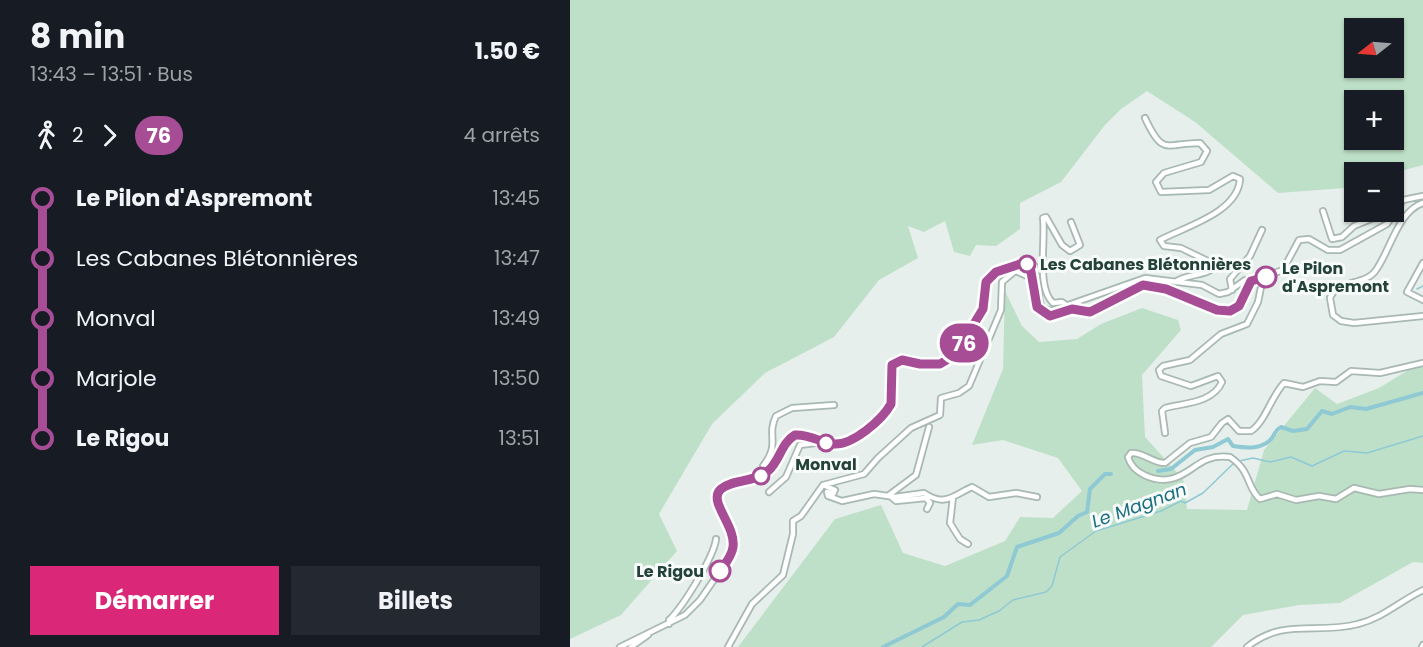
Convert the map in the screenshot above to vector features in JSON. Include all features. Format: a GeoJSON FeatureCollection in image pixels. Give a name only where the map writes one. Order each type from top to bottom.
{"type":"FeatureCollection","features":[{"type":"Feature","properties":{"kind":"street"},"geometry":{"type":"LineString","coordinates":[[1145,118],[1152,133],[1163,144],[1178,147],[1200,143],[1207,151],[1201,162],[1163,174],[1156,182],[1161,192],[1206,191],[1235,176],[1240,179],[1237,191],[1223,206],[1185,230],[1160,240],[1164,246],[1181,248],[1216,265],[1210,271],[1184,276],[1175,282]]}},
{"type":"Feature","properties":{"kind":"street"},"geometry":{"type":"LineString","coordinates":[[1404,200],[1423,196]]}},
{"type":"Feature","properties":{"kind":"street"},"geometry":{"type":"LineString","coordinates":[[1423,203],[1408,213],[1375,273],[1335,290],[1330,298],[1333,315],[1347,323],[1423,316]]}},
{"type":"Feature","properties":{"kind":"street"},"geometry":{"type":"LineString","coordinates":[[1323,211],[1332,239],[1340,238],[1354,226],[1364,222]]}},
{"type":"Feature","properties":{"kind":"street"},"geometry":{"type":"LineString","coordinates":[[1065,304],[1053,303],[1046,295],[1042,250],[1043,216],[1048,218],[1066,249],[1072,250],[1088,243]]}},
{"type":"Feature","properties":{"kind":"street"},"geometry":{"type":"LineString","coordinates":[[1071,222],[1080,245]]}},
{"type":"Feature","properties":{"kind":"street"},"geometry":{"type":"LineString","coordinates":[[620,647],[685,615],[700,600],[733,551],[731,527],[717,506],[718,493],[725,486],[754,480],[765,473],[775,463],[793,436],[801,435],[838,444],[848,441],[888,410],[892,399],[890,369],[894,363],[902,360],[935,364],[953,357],[982,312],[986,300],[986,284],[990,276],[1020,263],[1036,267],[1039,299],[1043,308],[1051,311],[1065,304],[1091,299],[1121,284],[1145,278],[1202,285],[1219,294],[1232,290],[1245,280],[1251,281],[1283,270],[1294,245],[1301,239],[1312,239],[1328,250],[1340,250],[1388,222]]}},
{"type":"Feature","properties":{"kind":"street"},"geometry":{"type":"LineString","coordinates":[[1232,290],[1230,279],[1250,256],[1262,230]]}},
{"type":"Feature","properties":{"kind":"street"},"geometry":{"type":"LineString","coordinates":[[1423,263],[1407,292],[1423,300]]}},
{"type":"Feature","properties":{"kind":"street"},"geometry":{"type":"LineString","coordinates":[[1030,266],[1037,307],[1050,316],[1072,309],[1090,312],[1143,285],[1166,289],[1217,310],[1230,311],[1239,306],[1251,281]]}},
{"type":"Feature","properties":{"kind":"street"},"geometry":{"type":"LineString","coordinates":[[728,647],[752,604],[783,575],[793,534],[793,521],[801,516],[823,485],[866,473],[878,458],[911,428],[940,415],[941,397],[959,393],[969,386],[1001,310],[1002,282],[1016,271],[1030,266]]}},
{"type":"Feature","properties":{"kind":"street"},"geometry":{"type":"LineString","coordinates":[[1016,271],[1034,279]]}},
{"type":"Feature","properties":{"kind":"street"},"geometry":{"type":"LineString","coordinates":[[1023,273],[1033,273]]}},
{"type":"Feature","properties":{"kind":"street"},"geometry":{"type":"LineString","coordinates":[[1165,433],[1162,411],[1165,408],[1197,401],[1217,390],[1222,382],[1218,376],[1196,385],[1187,385],[1161,376],[1159,370],[1163,366],[1190,360],[1221,334],[1247,324],[1258,302],[1263,277]]}},
{"type":"Feature","properties":{"kind":"street"},"geometry":{"type":"LineString","coordinates":[[1423,363],[1380,373],[1351,371],[1336,382],[1320,381],[1303,387],[1284,383],[1268,404],[1259,425],[1251,431],[1239,431],[1228,419],[1211,437],[1190,443],[1168,461],[1156,462],[1143,453],[1135,452],[1128,457],[1131,465],[1139,472],[1163,479],[1178,477],[1210,458],[1222,456],[1236,461],[1245,469],[1254,493],[1260,499],[1277,494],[1296,500],[1319,496],[1336,499],[1354,488],[1379,494],[1410,489],[1423,490]]}},
{"type":"Feature","properties":{"kind":"street"},"geometry":{"type":"LineString","coordinates":[[765,473],[763,466],[773,452],[773,425],[776,416],[792,408],[834,405]]}},
{"type":"Feature","properties":{"kind":"street"},"geometry":{"type":"LineString","coordinates":[[890,495],[916,475],[929,426]]}},
{"type":"Feature","properties":{"kind":"street"},"geometry":{"type":"LineString","coordinates":[[769,492],[789,474],[794,455],[800,445],[823,442]]}},
{"type":"Feature","properties":{"kind":"street"},"geometry":{"type":"LineString","coordinates":[[823,485],[835,490],[834,494],[827,492],[828,496],[842,501],[860,496],[913,496],[924,493],[938,501],[953,497],[972,486],[989,497],[1017,493],[1037,497]]}},
{"type":"Feature","properties":{"kind":"street"},"geometry":{"type":"LineString","coordinates":[[890,495],[896,501],[926,498],[930,502],[927,509]]}},
{"type":"Feature","properties":{"kind":"street"},"geometry":{"type":"LineString","coordinates":[[953,497],[950,523],[960,539],[968,544]]}},
{"type":"Feature","properties":{"kind":"street"},"geometry":{"type":"LineString","coordinates":[[669,624],[669,620],[691,590],[713,553],[716,539]]}},
{"type":"Feature","properties":{"kind":"street"},"geometry":{"type":"LineString","coordinates":[[1247,647],[1274,631],[1342,627],[1367,621],[1423,590]]}},
{"type":"Feature","properties":{"kind":"street"},"geometry":{"type":"LineString","coordinates":[[631,647],[650,632]]}},
{"type":"Feature","properties":{"kind":"green space"},"geometry":{"type":"Polygon","coordinates":[[[570,0],[1423,0],[1423,165],[1404,170],[1404,162],[1344,162],[1344,188],[1278,193],[1195,122],[1147,91],[1121,109],[1105,125],[1061,182],[1020,203],[1020,229],[996,246],[976,245],[970,256],[954,252],[945,221],[924,232],[908,226],[918,258],[879,280],[834,337],[765,373],[712,424],[659,514],[677,551],[621,615],[570,639],[570,0]]]}},
{"type":"Feature","properties":{"kind":"green space"},"geometry":{"type":"Polygon","coordinates":[[[1005,291],[1022,326],[1039,342],[1077,339],[1101,324],[1142,308],[1178,320],[1181,330],[1142,375],[1145,437],[1183,479],[1187,509],[1247,510],[1264,450],[1315,388],[1337,404],[1379,388],[1423,361],[1423,563],[1413,562],[1340,603],[1299,605],[1243,615],[1211,647],[738,647],[835,519],[881,505],[903,553],[945,566],[1005,541],[1020,517],[1053,518],[1082,491],[1058,458],[1003,440],[972,445],[1003,369],[1005,291]]]}},
{"type":"Feature","properties":{"kind":"waterway"},"geometry":{"type":"LineString","coordinates":[[1417,289],[1423,286]]}},
{"type":"Feature","properties":{"kind":"waterway"},"geometry":{"type":"LineString","coordinates":[[1158,471],[1171,469],[1195,450],[1213,447],[1228,439],[1233,446],[1264,445],[1281,427],[1293,431],[1307,429],[1322,411],[1332,414],[1350,407],[1366,409],[1423,393]]}},
{"type":"Feature","properties":{"kind":"waterway","name":"Le Magnan"},"geometry":{"type":"LineString","coordinates":[[1239,461],[1253,458],[1270,462],[1291,457],[1312,466],[1344,451],[1367,453],[1423,436]]}},
{"type":"Feature","properties":{"kind":"waterway","name":"Le Magnan"},"geometry":{"type":"LineString","coordinates":[[922,647],[962,622],[979,620],[999,611],[1013,600],[1046,592],[1052,586],[1060,557],[1096,531],[1161,511],[1181,501],[1185,503],[1203,493],[1234,463]]}},
{"type":"Feature","properties":{"kind":"waterway"},"geometry":{"type":"LineString","coordinates":[[883,647],[944,617],[958,604],[970,605],[1007,576],[1017,547],[1059,533],[1078,516],[1087,512],[1090,489],[1105,474],[1111,474]]}},
{"type":"Feature","properties":{"kind":"bus line","name":"76"},"geometry":{"type":"LineString","coordinates":[[720,571],[731,555],[734,543],[729,522],[717,506],[717,496],[720,490],[730,484],[760,477],[775,463],[788,440],[795,435],[838,444],[852,439],[871,424],[888,410],[891,404],[890,369],[894,363],[902,360],[910,363],[940,364],[948,361],[958,352],[985,305],[986,282],[996,272],[1023,263],[1030,266],[1037,307],[1042,313],[1050,316],[1072,309],[1085,312],[1094,311],[1119,295],[1143,285],[1191,297],[1217,310],[1230,311],[1242,303],[1251,281],[1266,277]]}},
{"type":"Feature","properties":{"kind":"place","name":"Les Cabanes Blétonnières"},"geometry":{"type":"Point","coordinates":[1027,264]}},
{"type":"Feature","properties":{"kind":"place","name":"Le Pilon d'Aspremont"},"geometry":{"type":"Point","coordinates":[1266,277]}},
{"type":"Feature","properties":{"kind":"place","name":"Monval"},"geometry":{"type":"Point","coordinates":[826,443]}},
{"type":"Feature","properties":{"kind":"place","name":"Le Rigou"},"geometry":{"type":"Point","coordinates":[720,571]}}]}
